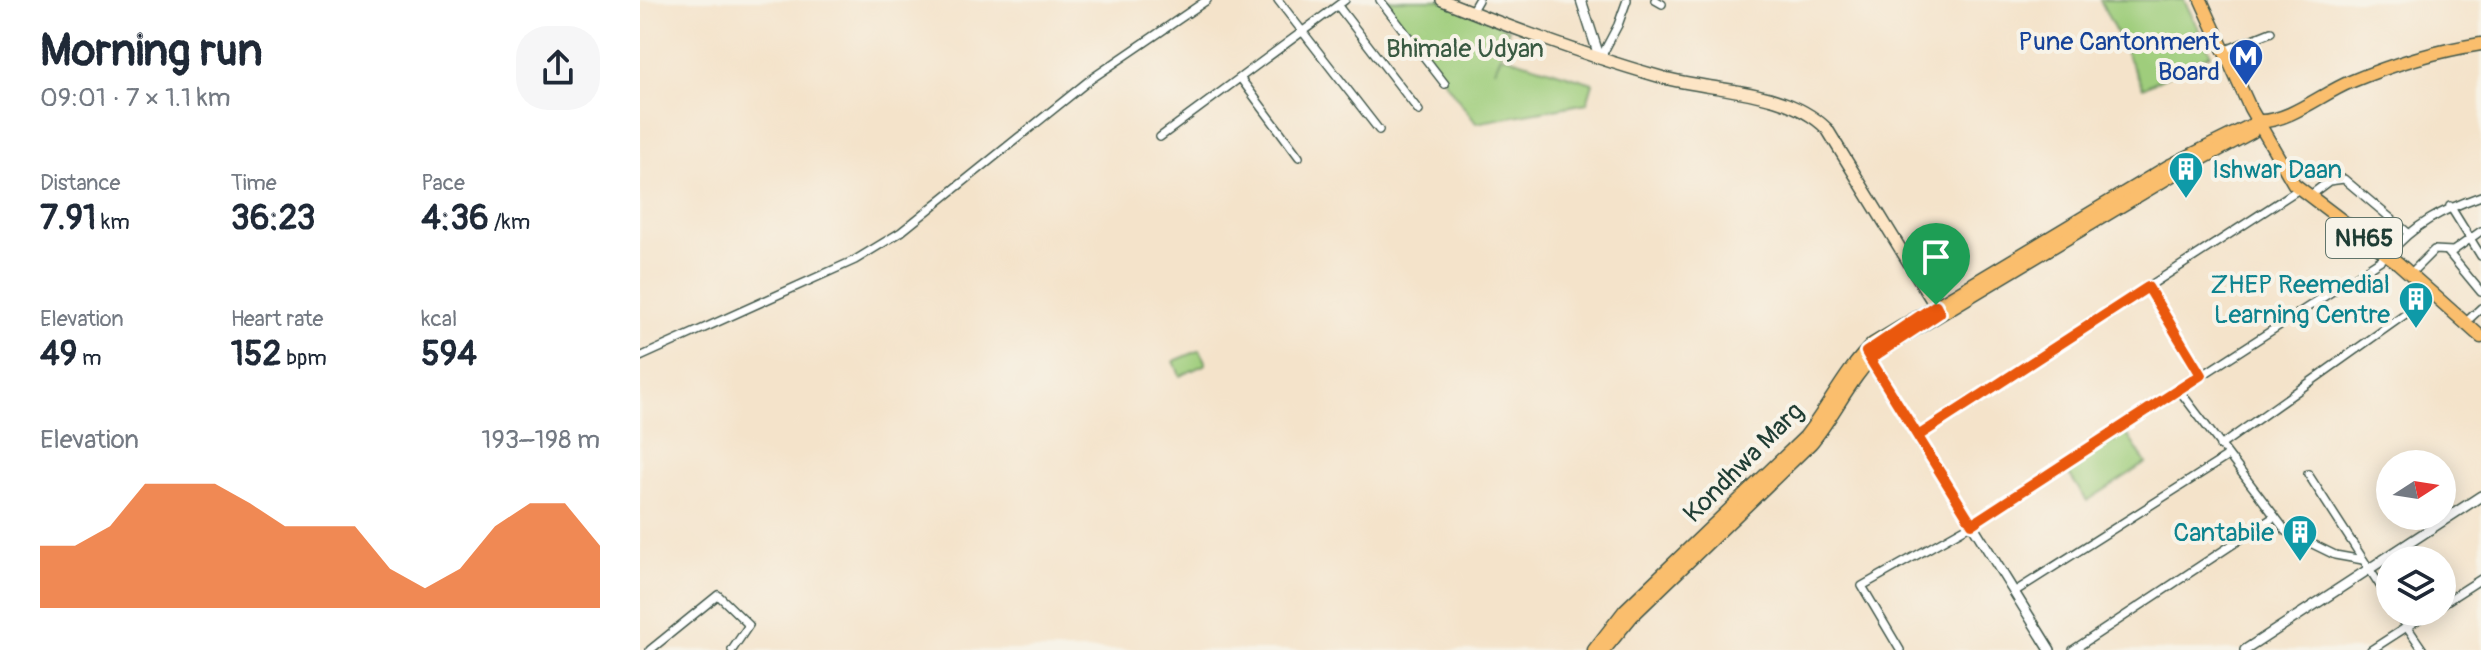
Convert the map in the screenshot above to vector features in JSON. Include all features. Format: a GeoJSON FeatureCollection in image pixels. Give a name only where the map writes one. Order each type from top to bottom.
{"type":"FeatureCollection","features":[{"type":"Feature","properties":{"kind":"main road"},"geometry":{"type":"LineString","coordinates":[[1442,0],[1600,59],[1664,78],[1785,102],[1815,118],[1827,129],[1878,208],[1938,309]]}},
{"type":"Feature","properties":{"kind":"main road","name":"NH65"},"geometry":{"type":"LineString","coordinates":[[2201,0],[2245,95],[2304,193],[2410,274],[2481,337]]}},
{"type":"Feature","properties":{"kind":"main road","name":"Kondhwa Marg"},"geometry":{"type":"LineString","coordinates":[[1594,650],[1625,610],[1805,437],[1825,411],[1853,364],[1938,309],[2185,162],[2263,123],[2398,63],[2435,51],[2481,44]]}},
{"type":"Feature","properties":{"kind":"main road"},"geometry":{"type":"LineString","coordinates":[[2245,95],[2260,113],[2287,113]]}},
{"type":"Feature","properties":{"kind":"main road","name":"Kondhwa Marg"},"geometry":{"type":"LineString","coordinates":[[1604,650],[1632,616],[1811,443],[1868,356]]}},
{"type":"Feature","properties":{"kind":"street"},"geometry":{"type":"LineString","coordinates":[[640,357],[855,260],[901,232],[1091,79],[1207,0]]}},
{"type":"Feature","properties":{"kind":"street"},"geometry":{"type":"LineString","coordinates":[[1278,0],[1379,130]]}},
{"type":"Feature","properties":{"kind":"street"},"geometry":{"type":"LineString","coordinates":[[1160,137],[1304,34],[1345,0]]}},
{"type":"Feature","properties":{"kind":"street"},"geometry":{"type":"LineString","coordinates":[[1380,0],[1445,84]]}},
{"type":"Feature","properties":{"kind":"street"},"geometry":{"type":"LineString","coordinates":[[1471,12],[1478,0]]}},
{"type":"Feature","properties":{"kind":"street"},"geometry":{"type":"LineString","coordinates":[[1581,0],[1600,59]]}},
{"type":"Feature","properties":{"kind":"street"},"geometry":{"type":"LineString","coordinates":[[1600,59],[1627,0]]}},
{"type":"Feature","properties":{"kind":"street"},"geometry":{"type":"LineString","coordinates":[[1338,6],[1419,111]]}},
{"type":"Feature","properties":{"kind":"street"},"geometry":{"type":"LineString","coordinates":[[2226,50],[2271,32]]}},
{"type":"Feature","properties":{"kind":"street"},"geometry":{"type":"LineString","coordinates":[[1241,79],[1299,157]]}},
{"type":"Feature","properties":{"kind":"street"},"geometry":{"type":"LineString","coordinates":[[1918,436],[2148,287],[2329,181],[2344,179],[2407,232]]}},
{"type":"Feature","properties":{"kind":"street"},"geometry":{"type":"LineString","coordinates":[[1900,650],[1862,586],[1972,524],[2387,256],[2407,232],[2450,206],[2481,196]]}},
{"type":"Feature","properties":{"kind":"street"},"geometry":{"type":"LineString","coordinates":[[2450,206],[2481,256]]}},
{"type":"Feature","properties":{"kind":"street"},"geometry":{"type":"LineString","coordinates":[[2410,274],[2434,250],[2448,252],[2481,231]]}},
{"type":"Feature","properties":{"kind":"street"},"geometry":{"type":"LineString","coordinates":[[2448,252],[2481,292]]}},
{"type":"Feature","properties":{"kind":"street"},"geometry":{"type":"LineString","coordinates":[[2148,287],[2201,375]]}},
{"type":"Feature","properties":{"kind":"street"},"geometry":{"type":"LineString","coordinates":[[2466,322],[2481,308]]}},
{"type":"Feature","properties":{"kind":"street"},"geometry":{"type":"LineString","coordinates":[[2220,446],[2410,311]]}},
{"type":"Feature","properties":{"kind":"street"},"geometry":{"type":"LineString","coordinates":[[1868,356],[2050,650]]}},
{"type":"Feature","properties":{"kind":"street"},"geometry":{"type":"LineString","coordinates":[[2179,390],[2286,531],[2311,545],[2366,564]]}},
{"type":"Feature","properties":{"kind":"street"},"geometry":{"type":"LineString","coordinates":[[2014,592],[2228,456]]}},
{"type":"Feature","properties":{"kind":"street"},"geometry":{"type":"LineString","coordinates":[[2308,474],[2376,579]]}},
{"type":"Feature","properties":{"kind":"street"},"geometry":{"type":"LineString","coordinates":[[2245,650],[2366,564],[2481,496]]}},
{"type":"Feature","properties":{"kind":"street"},"geometry":{"type":"LineString","coordinates":[[2073,650],[2274,517]]}},
{"type":"Feature","properties":{"kind":"street"},"geometry":{"type":"LineString","coordinates":[[2456,595],[2481,579]]}},
{"type":"Feature","properties":{"kind":"street"},"geometry":{"type":"LineString","coordinates":[[650,650],[718,595],[749,625],[732,650]]}},
{"type":"Feature","properties":{"kind":"street"},"geometry":{"type":"LineString","coordinates":[[2371,650],[2407,627],[2423,650]]}},
{"type":"Feature","properties":{"kind":"green space","name":"Bhimale Udyan"},"geometry":{"type":"Polygon","coordinates":[[[1383,0],[1445,0],[1509,29],[1495,70],[1501,55],[1593,83],[1587,103],[1476,123],[1383,0]]]}},
{"type":"Feature","properties":{"kind":"green space"},"geometry":{"type":"Polygon","coordinates":[[[2100,0],[2184,0],[2211,54],[2143,88],[2100,0]]]}},
{"type":"Feature","properties":{"kind":"green space"},"geometry":{"type":"Polygon","coordinates":[[[1200,350],[1206,364],[1180,376],[1174,361],[1200,350]]]}},
{"type":"Feature","properties":{"kind":"green space"},"geometry":{"type":"Polygon","coordinates":[[[2126,433],[2146,463],[2087,501],[2067,471],[2126,433]]]}},
{"type":"Feature","properties":{"kind":"place","name":"Pune Cantonment Board"},"geometry":{"type":"Point","coordinates":[2246,87]}},
{"type":"Feature","properties":{"kind":"place","name":"Ishwar Daan"},"geometry":{"type":"Point","coordinates":[2186,200]}},
{"type":"Feature","properties":{"kind":"place","name":"ZHEP Reemedial Learning Centre"},"geometry":{"type":"Point","coordinates":[2416,330]}},
{"type":"Feature","properties":{"kind":"place","name":"Cantabile"},"geometry":{"type":"Point","coordinates":[2300,563]}},
{"type":"Feature","properties":{"kind":"route"},"geometry":{"type":"LineString","coordinates":[[1936,305],[1873,344],[1866,352],[1870,359],[1972,524],[2201,375],[2148,287],[1918,436],[1870,359],[1940,313],[1936,305]]}}]}
